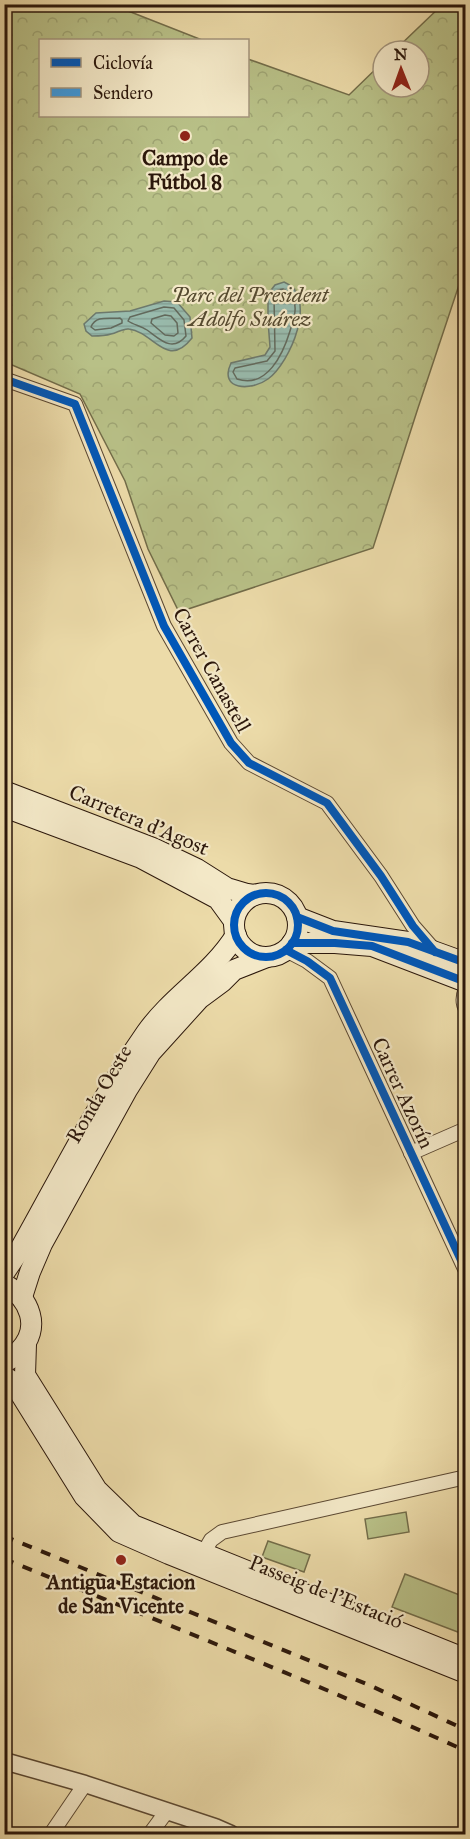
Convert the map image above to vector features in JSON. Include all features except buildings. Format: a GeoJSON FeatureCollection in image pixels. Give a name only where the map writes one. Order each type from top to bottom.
{"type":"FeatureCollection","features":[{"type":"Feature","properties":{"kind":"main road","name":"Carretera d'Agost"},"geometry":{"type":"LineString","coordinates":[[4,791],[153,848],[197,869],[227,888],[254,895]]}},
{"type":"Feature","properties":{"kind":"main road","name":"Carretera d'Agost"},"geometry":{"type":"LineString","coordinates":[[4,807],[141,858],[218,899],[235,928]]}},
{"type":"Feature","properties":{"kind":"main road"},"geometry":{"type":"LineString","coordinates":[[282,950],[297,931],[297,917],[291,905],[281,896],[267,893],[254,895],[240,905],[235,928],[240,944],[257,956],[336,942],[372,946],[465,982]]}},
{"type":"Feature","properties":{"kind":"main road"},"geometry":{"type":"LineString","coordinates":[[297,917],[333,931],[408,942],[465,963]]}},
{"type":"Feature","properties":{"kind":"main road","name":"Ronda Oeste"},"geometry":{"type":"LineString","coordinates":[[4,1273],[147,1031],[171,1003],[222,956],[235,928]]}},
{"type":"Feature","properties":{"kind":"main road","name":"Ronda Oeste"},"geometry":{"type":"LineString","coordinates":[[22,1297],[42,1244],[127,1090],[151,1052],[199,999],[234,970],[282,950]]}},
{"type":"Feature","properties":{"kind":"main road"},"geometry":{"type":"LineString","coordinates":[[4,1284],[22,1297],[29,1309],[32,1325],[26,1344],[25,1375],[97,1490],[133,1525],[204,1552]]}},
{"type":"Feature","properties":{"kind":"main road"},"geometry":{"type":"LineString","coordinates":[[4,1362],[9,1361],[26,1344]]}},
{"type":"Feature","properties":{"kind":"main road","name":"Passeig de l'Estació"},"geometry":{"type":"LineString","coordinates":[[4,1376],[13,1382],[84,1496],[119,1532],[465,1673]]}},
{"type":"Feature","properties":{"kind":"main road","name":"Passeig de l'Estació"},"geometry":{"type":"LineString","coordinates":[[204,1552],[465,1659]]}},
{"type":"Feature","properties":{"kind":"street","name":"Carrer Canastell"},"geometry":{"type":"LineString","coordinates":[[4,379],[75,404],[164,626],[231,743],[249,763],[327,803],[381,876],[412,926],[435,952]]}},
{"type":"Feature","properties":{"kind":"street","name":"Carrer Azorín"},"geometry":{"type":"LineString","coordinates":[[282,950],[307,961],[330,978],[465,1271]]}},
{"type":"Feature","properties":{"kind":"street"},"geometry":{"type":"LineString","coordinates":[[465,989],[463,1004],[465,1009]]}},
{"type":"Feature","properties":{"kind":"street"},"geometry":{"type":"LineString","coordinates":[[411,1153],[465,1129]]}},
{"type":"Feature","properties":{"kind":"street"},"geometry":{"type":"LineString","coordinates":[[204,1552],[212,1540],[222,1532],[465,1477]]}},
{"type":"Feature","properties":{"kind":"street"},"geometry":{"type":"LineString","coordinates":[[6,1764],[85,1784],[231,1834]]}},
{"type":"Feature","properties":{"kind":"street"},"geometry":{"type":"LineString","coordinates":[[51,1834],[85,1784]]}},
{"type":"Feature","properties":{"kind":"street"},"geometry":{"type":"LineString","coordinates":[[150,1834],[167,1811]]}},
{"type":"Feature","properties":{"kind":"green space","name":"Parc del President Adolfo Suárez"},"geometry":{"type":"Polygon","coordinates":[[[4,5],[113,5],[199,39],[39,39],[39,117],[249,117],[249,59],[349,95],[371,74],[371,99],[431,99],[431,39],[407,39],[442,5],[465,5],[465,267],[373,548],[179,612],[148,549],[125,481],[80,394],[5,362],[4,5]]]}},
{"type":"Feature","properties":{"kind":"green space"},"geometry":{"type":"Polygon","coordinates":[[[406,1512],[409,1532],[368,1539],[365,1519],[406,1512]]]}},
{"type":"Feature","properties":{"kind":"green space"},"geometry":{"type":"Polygon","coordinates":[[[268,1541],[310,1555],[304,1572],[262,1557],[268,1541]]]}},
{"type":"Feature","properties":{"kind":"green space"},"geometry":{"type":"Polygon","coordinates":[[[405,1574],[465,1597],[463,1634],[392,1607],[405,1574]]]}},
{"type":"Feature","properties":{"kind":"water"},"geometry":{"type":"Polygon","coordinates":[[[284,282],[294,290],[299,301],[300,315],[292,345],[285,359],[268,379],[261,383],[246,387],[233,384],[228,372],[231,363],[265,355],[270,347],[268,294],[275,285],[284,282]]]}},
{"type":"Feature","properties":{"kind":"water"},"geometry":{"type":"Polygon","coordinates":[[[164,301],[177,302],[190,317],[192,338],[175,351],[160,347],[146,336],[129,329],[99,336],[92,336],[86,331],[84,324],[96,313],[130,311],[164,301]]]}},
{"type":"Feature","properties":{"kind":"railway"},"geometry":{"type":"LineString","coordinates":[[4,1536],[369,1685],[466,1730]]}},
{"type":"Feature","properties":{"kind":"railway"},"geometry":{"type":"LineString","coordinates":[[4,1559],[294,1676],[466,1751]]}},
{"type":"Feature","properties":{"kind":"marked path"},"geometry":{"type":"LineString","coordinates":[[4,1767],[10,1763]]}},
{"type":"Feature","properties":{"kind":"cycle path"},"geometry":{"type":"LineString","coordinates":[[4,379],[75,404],[164,626],[231,743],[249,763],[327,803],[381,876],[413,926],[435,952]]}},
{"type":"Feature","properties":{"kind":"cycle path"},"geometry":{"type":"LineString","coordinates":[[266,893],[284,899],[292,907],[298,925],[292,943],[284,951],[266,957],[248,951],[240,943],[234,925],[240,907],[248,899],[266,893]]}},
{"type":"Feature","properties":{"kind":"cycle path"},"geometry":{"type":"LineString","coordinates":[[297,917],[333,931],[408,942],[466,963]]}},
{"type":"Feature","properties":{"kind":"cycle path"},"geometry":{"type":"LineString","coordinates":[[292,943],[372,946],[466,982]]}},
{"type":"Feature","properties":{"kind":"cycle path"},"geometry":{"type":"LineString","coordinates":[[286,950],[307,961],[330,978],[466,1271]]}},
{"type":"Feature","properties":{"kind":"place","name":"Campo de Fútbol 8"},"geometry":{"type":"Point","coordinates":[185,136]}},
{"type":"Feature","properties":{"kind":"place","name":"Antigua Estacion de San Vicente"},"geometry":{"type":"Point","coordinates":[121,1560]}}]}
